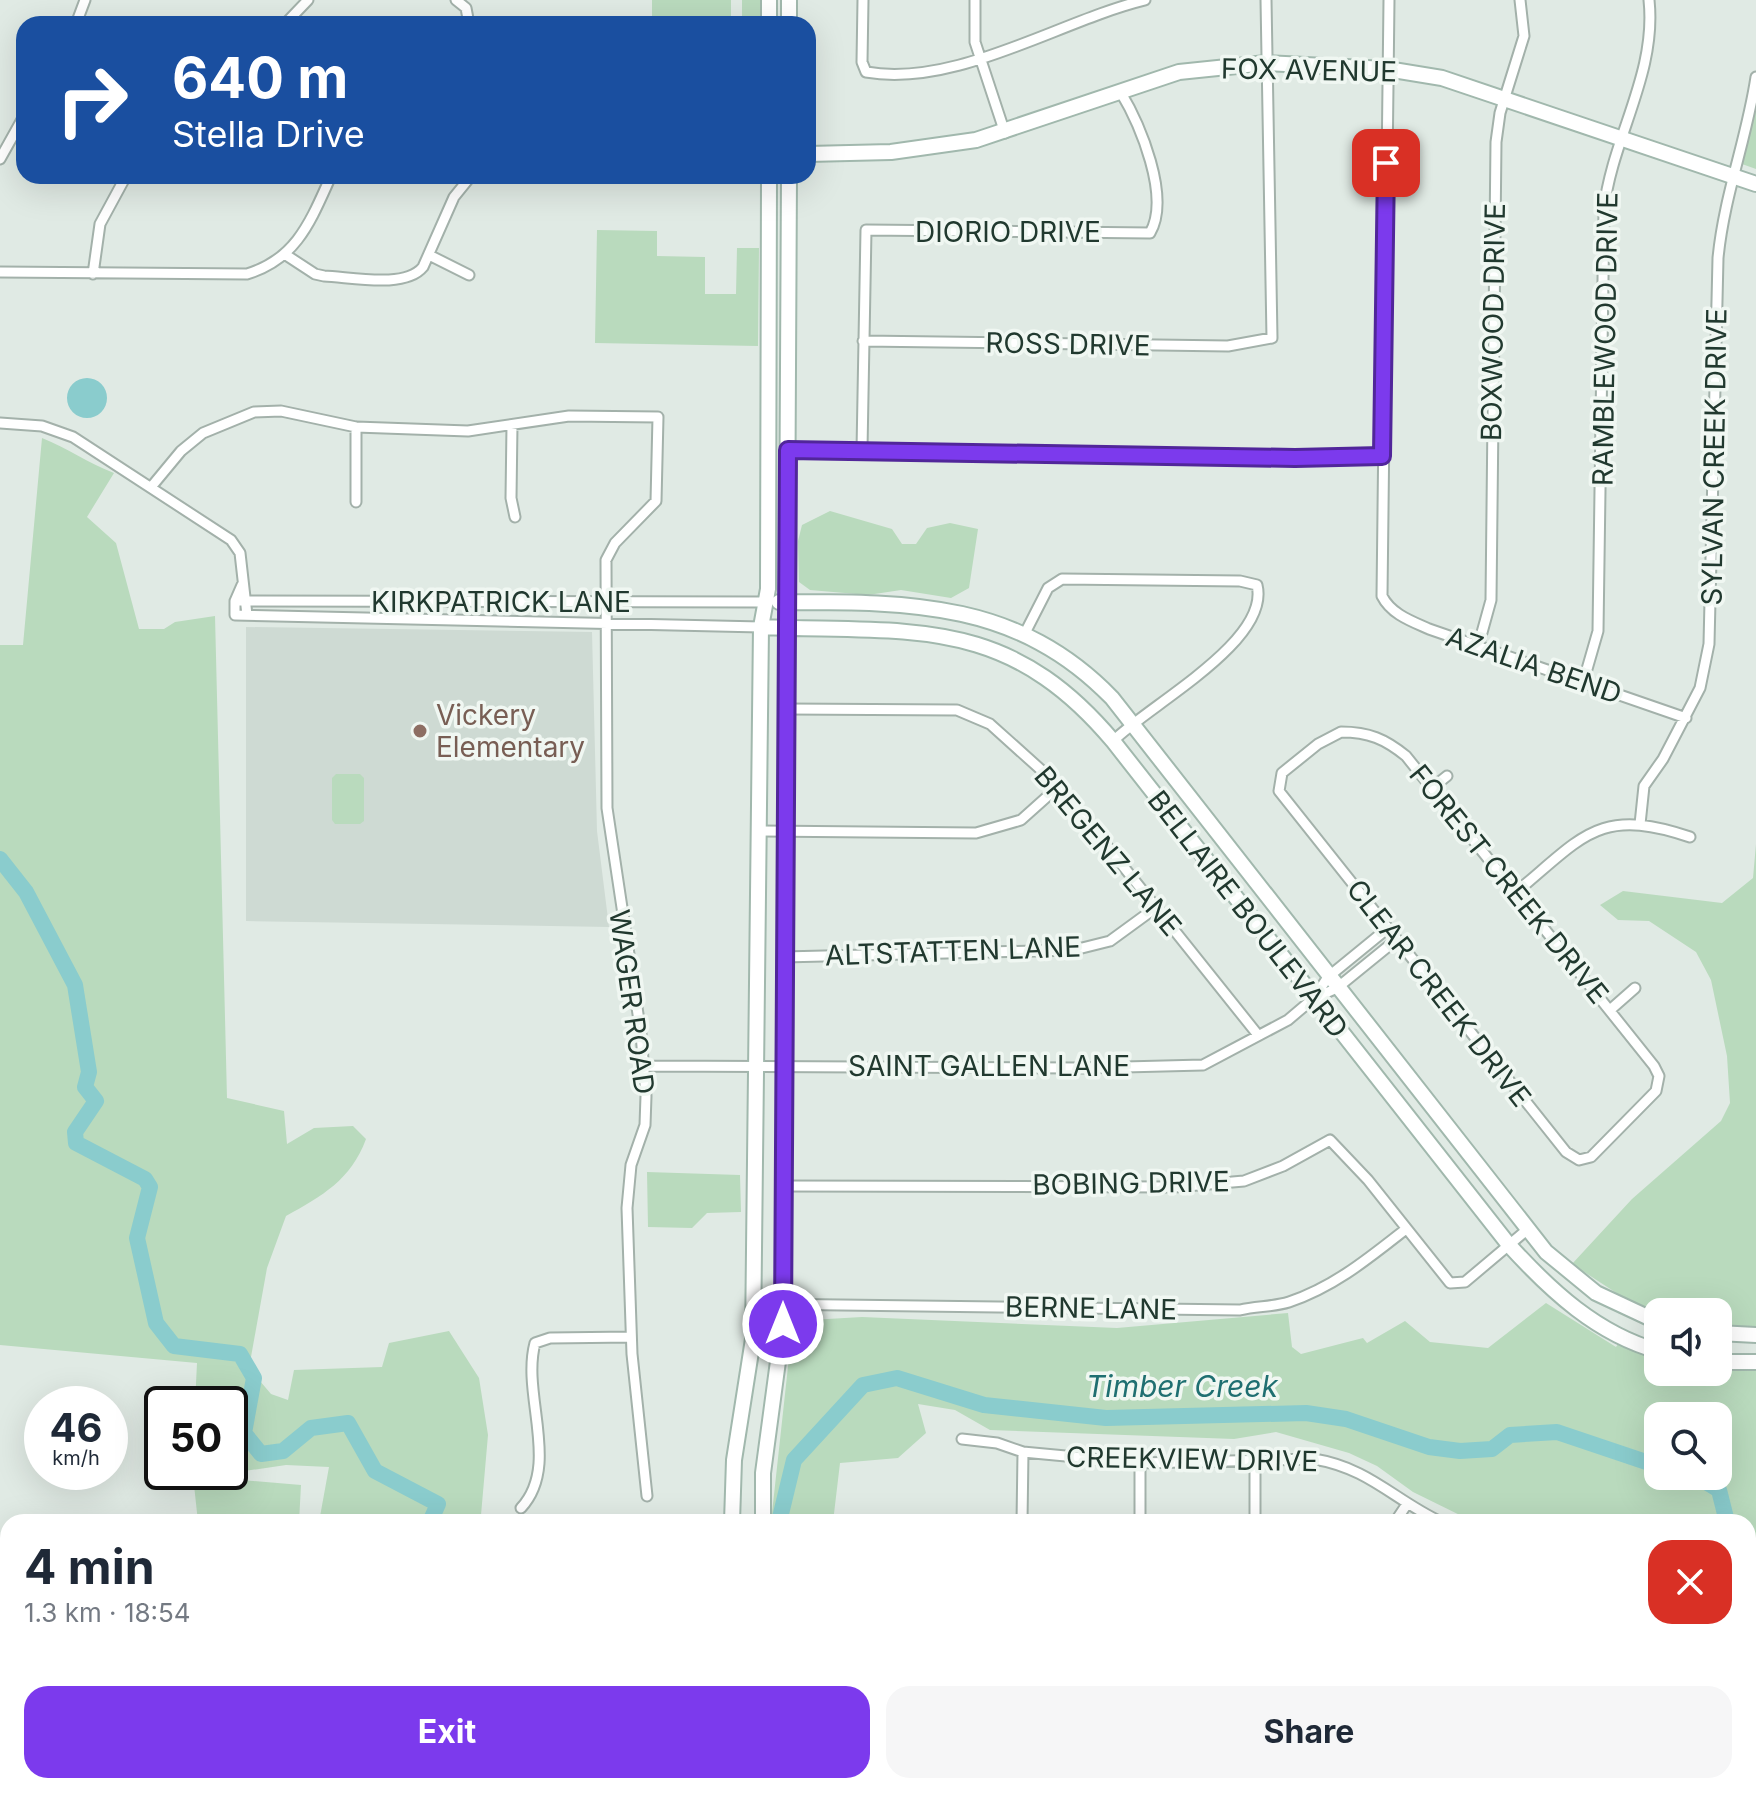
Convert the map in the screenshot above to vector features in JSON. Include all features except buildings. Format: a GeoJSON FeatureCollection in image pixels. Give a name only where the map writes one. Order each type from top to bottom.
{"type":"FeatureCollection","features":[{"type":"Feature","properties":{"kind":"main road","name":"FOX AVENUE"},"geometry":{"type":"LineString","coordinates":[[816,154],[930,148],[1005,133],[1179,72],[1266,63],[1387,69],[1442,78],[1756,184]]}},
{"type":"Feature","properties":{"kind":"main road"},"geometry":{"type":"LineString","coordinates":[[732,1514],[733,1469],[749,1379],[754,1304],[761,627],[767,602],[769,184]]}},
{"type":"Feature","properties":{"kind":"main road"},"geometry":{"type":"LineString","coordinates":[[763,1514],[763,1473],[781,1346],[783,1305],[789,184]]}},
{"type":"Feature","properties":{"kind":"main road"},"geometry":{"type":"LineString","coordinates":[[767,374],[779,446],[788,450]]}},
{"type":"Feature","properties":{"kind":"main road","name":"BELLAIRE BOULEVARD"},"geometry":{"type":"LineString","coordinates":[[767,602],[946,609],[976,615],[1025,633],[1078,666],[1112,698],[1528,1229],[1571,1275],[1615,1303],[1644,1316]]}},
{"type":"Feature","properties":{"kind":"main road","name":"BELLAIRE BOULEVARD"},"geometry":{"type":"LineString","coordinates":[[761,627],[929,633],[981,644],[1014,659],[1066,692],[1113,741],[1509,1245],[1545,1285],[1586,1316],[1644,1344]]}},
{"type":"Feature","properties":{"kind":"main road"},"geometry":{"type":"LineString","coordinates":[[1732,1334],[1756,1335]]}},
{"type":"Feature","properties":{"kind":"main road"},"geometry":{"type":"LineString","coordinates":[[1732,1362],[1756,1362]]}},
{"type":"Feature","properties":{"kind":"street"},"geometry":{"type":"LineString","coordinates":[[293,16],[308,0]]}},
{"type":"Feature","properties":{"kind":"street"},"geometry":{"type":"LineString","coordinates":[[456,0],[466,8],[468,16]]}},
{"type":"Feature","properties":{"kind":"street"},"geometry":{"type":"LineString","coordinates":[[863,0],[862,62],[866,72],[905,73],[979,59],[1145,0]]}},
{"type":"Feature","properties":{"kind":"street"},"geometry":{"type":"LineString","coordinates":[[975,0],[979,59],[1005,133]]}},
{"type":"Feature","properties":{"kind":"street"},"geometry":{"type":"LineString","coordinates":[[1266,0],[1266,63]]}},
{"type":"Feature","properties":{"kind":"street"},"geometry":{"type":"LineString","coordinates":[[788,450],[1295,458],[1382,456],[1389,0]]}},
{"type":"Feature","properties":{"kind":"street","name":"BOXWOOD DRIVE"},"geometry":{"type":"LineString","coordinates":[[1478,647],[1491,600],[1496,142],[1505,98],[1524,36],[1520,0]]}},
{"type":"Feature","properties":{"kind":"street","name":"RAMBLEWOOD DRIVE"},"geometry":{"type":"LineString","coordinates":[[1583,683],[1598,631],[1604,209],[1607,185],[1644,68],[1649,0]]}},
{"type":"Feature","properties":{"kind":"street","name":"ROSS DRIVE"},"geometry":{"type":"LineString","coordinates":[[863,341],[1228,346],[1272,338],[1266,63]]}},
{"type":"Feature","properties":{"kind":"street","name":"SYLVAN CREEK DRIVE"},"geometry":{"type":"LineString","coordinates":[[1640,824],[1644,786],[1686,718],[1700,688],[1709,644],[1718,258],[1732,177],[1743,147],[1756,77]]}},
{"type":"Feature","properties":{"kind":"street","name":"DIORIO DRIVE"},"geometry":{"type":"LineString","coordinates":[[863,341],[866,230],[1150,233],[1159,210],[1145,143],[1136,117],[1120,91]]}},
{"type":"Feature","properties":{"kind":"street"},"geometry":{"type":"LineString","coordinates":[[0,159],[16,130]]}},
{"type":"Feature","properties":{"kind":"street"},"geometry":{"type":"LineString","coordinates":[[93,274],[100,224],[122,184]]}},
{"type":"Feature","properties":{"kind":"street"},"geometry":{"type":"LineString","coordinates":[[0,272],[235,275],[257,271],[286,255],[308,227],[327,184]]}},
{"type":"Feature","properties":{"kind":"street"},"geometry":{"type":"LineString","coordinates":[[286,255],[315,274],[402,279],[416,276],[429,255],[454,197],[465,184]]}},
{"type":"Feature","properties":{"kind":"street"},"geometry":{"type":"LineString","coordinates":[[429,255],[469,275]]}},
{"type":"Feature","properties":{"kind":"street"},"geometry":{"type":"LineString","coordinates":[[862,450],[863,341]]}},
{"type":"Feature","properties":{"kind":"street"},"geometry":{"type":"LineString","coordinates":[[152,486],[181,451],[203,433],[242,415],[281,411],[356,427],[468,431],[512,425],[511,498],[515,517]]}},
{"type":"Feature","properties":{"kind":"street","name":"WAGER ROAD"},"geometry":{"type":"LineString","coordinates":[[512,425],[538,418],[569,416],[658,417],[656,501],[615,543],[606,560],[607,808],[644,1066],[645,1125],[631,1165],[627,1208],[631,1337],[647,1496]]}},
{"type":"Feature","properties":{"kind":"street"},"geometry":{"type":"LineString","coordinates":[[0,423],[58,430],[152,486],[231,540],[240,553],[247,615]]}},
{"type":"Feature","properties":{"kind":"street"},"geometry":{"type":"LineString","coordinates":[[356,427],[356,502]]}},
{"type":"Feature","properties":{"kind":"street","name":"AZALIA BEND"},"geometry":{"type":"LineString","coordinates":[[1382,456],[1381,579],[1387,605],[1417,624],[1686,718]]}},
{"type":"Feature","properties":{"kind":"street"},"geometry":{"type":"LineString","coordinates":[[1025,633],[1048,588],[1062,579],[1240,581],[1257,585],[1256,612],[1235,644],[1131,723],[1113,741]]}},
{"type":"Feature","properties":{"kind":"street"},"geometry":{"type":"LineString","coordinates":[[235,601],[242,585]]}},
{"type":"Feature","properties":{"kind":"street","name":"KIRKPATRICK LANE"},"geometry":{"type":"LineString","coordinates":[[761,627],[235,615],[235,601],[767,602]]}},
{"type":"Feature","properties":{"kind":"street","name":"BREGENZ LANE"},"geometry":{"type":"LineString","coordinates":[[786,709],[966,712],[990,724],[1059,786],[1158,906],[1258,1035]]}},
{"type":"Feature","properties":{"kind":"street","name":"FOREST CREEK DRIVE"},"geometry":{"type":"LineString","coordinates":[[1282,773],[1332,735],[1358,732],[1384,739],[1406,756],[1610,1010],[1659,1076],[1656,1091],[1622,1125]]}},
{"type":"Feature","properties":{"kind":"street","name":"CLEAR CREEK DRIVE"},"geometry":{"type":"LineString","coordinates":[[1282,773],[1279,791],[1286,802],[1566,1152],[1579,1160],[1591,1157],[1622,1125]]}},
{"type":"Feature","properties":{"kind":"street"},"geometry":{"type":"LineString","coordinates":[[1432,788],[1447,776]]}},
{"type":"Feature","properties":{"kind":"street"},"geometry":{"type":"LineString","coordinates":[[759,831],[976,833],[1021,820],[1059,786]]}},
{"type":"Feature","properties":{"kind":"street"},"geometry":{"type":"LineString","coordinates":[[1515,893],[1594,830],[1604,826],[1653,824],[1690,837]]}},
{"type":"Feature","properties":{"kind":"street","name":"ALTSTATTEN LANE"},"geometry":{"type":"LineString","coordinates":[[783,957],[1074,950],[1110,941],[1158,906]]}},
{"type":"Feature","properties":{"kind":"street"},"geometry":{"type":"LineString","coordinates":[[1332,982],[1388,928]]}},
{"type":"Feature","properties":{"kind":"street"},"geometry":{"type":"LineString","coordinates":[[1332,982],[1396,940]]}},
{"type":"Feature","properties":{"kind":"street","name":"SAINT GALLEN LANE"},"geometry":{"type":"LineString","coordinates":[[644,1066],[1085,1068],[1203,1065],[1288,1020],[1332,982]]}},
{"type":"Feature","properties":{"kind":"street"},"geometry":{"type":"LineString","coordinates":[[1610,1010],[1635,988]]}},
{"type":"Feature","properties":{"kind":"street","name":"BOBING DRIVE"},"geometry":{"type":"LineString","coordinates":[[782,1186],[1175,1187],[1244,1181],[1283,1166],[1330,1140],[1368,1180],[1446,1281],[1455,1285],[1465,1282],[1528,1229]]}},
{"type":"Feature","properties":{"kind":"street","name":"BERNE LANE"},"geometry":{"type":"LineString","coordinates":[[754,1304],[1240,1310],[1285,1303],[1316,1291],[1356,1269],[1406,1229]]}},
{"type":"Feature","properties":{"kind":"street"},"geometry":{"type":"LineString","coordinates":[[521,1508],[532,1496],[539,1473],[532,1364],[535,1343],[550,1338],[631,1337]]}},
{"type":"Feature","properties":{"kind":"street","name":"CREEKVIEW DRIVE"},"geometry":{"type":"LineString","coordinates":[[962,1439],[997,1443],[1023,1452],[1140,1463],[1314,1459],[1349,1467],[1384,1485],[1407,1504],[1426,1514]]}},
{"type":"Feature","properties":{"kind":"street"},"geometry":{"type":"LineString","coordinates":[[1022,1514],[1023,1452]]}},
{"type":"Feature","properties":{"kind":"street"},"geometry":{"type":"LineString","coordinates":[[1255,1460],[1255,1514]]}},
{"type":"Feature","properties":{"kind":"street"},"geometry":{"type":"LineString","coordinates":[[1140,1463],[1140,1514]]}},
{"type":"Feature","properties":{"kind":"street"},"geometry":{"type":"LineString","coordinates":[[1400,1514],[1407,1504]]}},
{"type":"Feature","properties":{"kind":"shaded area","name":"Vickery Elementary"},"geometry":{"type":"Polygon","coordinates":[[[246,627],[592,632],[597,831],[609,927],[246,921],[246,627]]]}},
{"type":"Feature","properties":{"kind":"green space"},"geometry":{"type":"Polygon","coordinates":[[[652,0],[731,0],[731,16],[652,16],[652,0]]]}},
{"type":"Feature","properties":{"kind":"green space"},"geometry":{"type":"Polygon","coordinates":[[[742,0],[762,0],[763,16],[742,16],[742,0]]]}},
{"type":"Feature","properties":{"kind":"green space"},"geometry":{"type":"Polygon","coordinates":[[[1756,105],[1756,169],[1742,164],[1756,105]]]}},
{"type":"Feature","properties":{"kind":"green space"},"geometry":{"type":"Polygon","coordinates":[[[597,230],[657,231],[657,256],[705,257],[705,294],[736,294],[737,248],[759,248],[758,346],[595,343],[597,230]]]}},
{"type":"Feature","properties":{"kind":"green space"},"geometry":{"type":"Polygon","coordinates":[[[42,438],[114,473],[87,517],[116,543],[139,629],[164,629],[175,622],[215,616],[227,1098],[284,1111],[287,1144],[314,1128],[353,1126],[366,1139],[344,1176],[323,1194],[286,1216],[267,1268],[249,1368],[271,1394],[288,1400],[294,1370],[382,1367],[389,1343],[449,1331],[479,1378],[488,1435],[481,1514],[320,1514],[329,1467],[286,1465],[248,1471],[248,1386],[196,1386],[197,1363],[0,1345],[0,645],[23,645],[42,438]]]}},
{"type":"Feature","properties":{"kind":"green space"},"geometry":{"type":"Polygon","coordinates":[[[830,511],[892,529],[902,544],[916,544],[927,528],[950,523],[978,529],[969,588],[951,598],[901,590],[868,595],[810,590],[799,582],[798,541],[802,525],[830,511]]]}},
{"type":"Feature","properties":{"kind":"green space"},"geometry":{"type":"Polygon","coordinates":[[[336,774],[360,774],[364,778],[364,821],[360,824],[335,824],[332,820],[332,778],[336,774]]]}},
{"type":"Feature","properties":{"kind":"green space"},"geometry":{"type":"Polygon","coordinates":[[[1756,844],[1756,1327],[1732,1326],[1732,1298],[1644,1298],[1644,1311],[1572,1264],[1632,1199],[1721,1121],[1730,1103],[1727,1056],[1711,980],[1696,952],[1649,921],[1618,920],[1600,905],[1623,891],[1722,903],[1753,878],[1756,844]]]}},
{"type":"Feature","properties":{"kind":"green space"},"geometry":{"type":"Polygon","coordinates":[[[647,1172],[740,1175],[741,1212],[707,1213],[692,1228],[648,1227],[647,1172]]]}},
{"type":"Feature","properties":{"kind":"green space"},"geometry":{"type":"Polygon","coordinates":[[[1546,1303],[1616,1347],[1620,1341],[1644,1350],[1644,1386],[1732,1386],[1732,1366],[1756,1367],[1756,1514],[1458,1514],[1413,1492],[1377,1466],[1349,1453],[1276,1432],[1234,1439],[990,1430],[955,1410],[918,1404],[926,1433],[898,1458],[840,1463],[834,1514],[772,1514],[793,1321],[862,1317],[1117,1328],[1288,1313],[1292,1347],[1301,1354],[1363,1338],[1367,1343],[1405,1321],[1430,1342],[1488,1348],[1546,1303]]]}},
{"type":"Feature","properties":{"kind":"green space"},"geometry":{"type":"Polygon","coordinates":[[[248,1480],[301,1485],[299,1514],[197,1514],[195,1490],[248,1490],[248,1480]]]}},
{"type":"Feature","properties":{"kind":"water"},"geometry":{"type":"Polygon","coordinates":[[[87,378],[101,384],[107,398],[101,412],[87,418],[73,412],[67,398],[73,384],[87,378]]]}},
{"type":"Feature","properties":{"kind":"waterway","name":"Timber Creek"},"geometry":{"type":"LineString","coordinates":[[0,859],[26,892],[75,985],[89,1072],[85,1087],[96,1101],[75,1132],[76,1143],[145,1179],[150,1187],[137,1238],[156,1323],[174,1346],[240,1354],[254,1378],[244,1433],[261,1454],[283,1451],[311,1428],[348,1423],[375,1471],[438,1504],[434,1514]]}},
{"type":"Feature","properties":{"kind":"waterway","name":"Timber Creek"},"geometry":{"type":"LineString","coordinates":[[781,1514],[794,1460],[863,1385],[897,1378],[984,1405],[1106,1418],[1306,1413],[1346,1419],[1429,1447],[1460,1451],[1492,1449],[1510,1435],[1557,1432],[1644,1461]]}},
{"type":"Feature","properties":{"kind":"waterway","name":"Timber Creek"},"geometry":{"type":"LineString","coordinates":[[1719,1490],[1725,1514]]}},
{"type":"Feature","properties":{"kind":"place","name":"Vickery Elementary"},"geometry":{"type":"Point","coordinates":[420,731]}},
{"type":"Feature","properties":{"kind":"route"},"geometry":{"type":"LineString","coordinates":[[783,1324],[782,1065],[788,450],[1295,458],[1316,455],[1382,456],[1386,163]]}}]}
